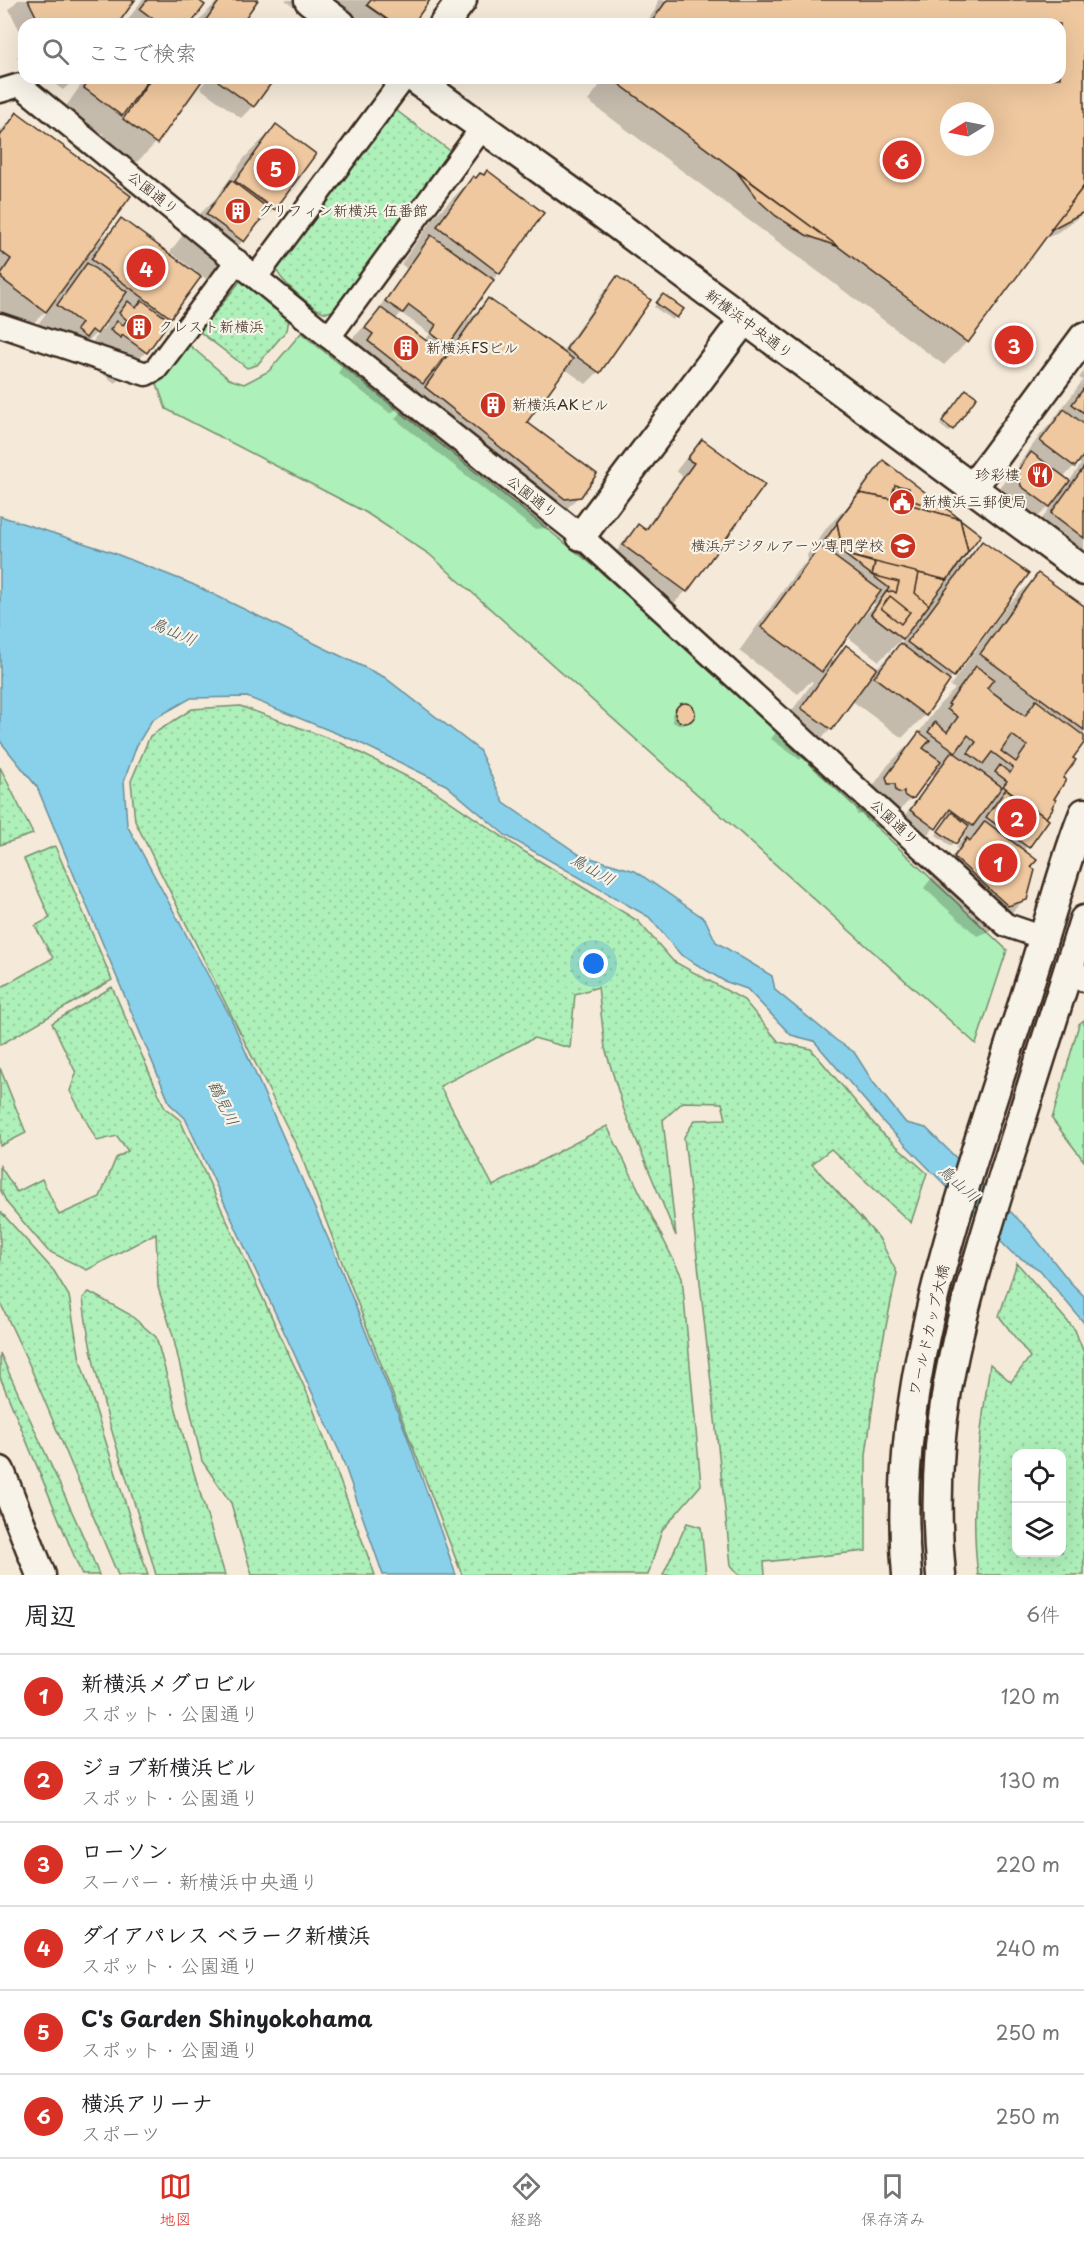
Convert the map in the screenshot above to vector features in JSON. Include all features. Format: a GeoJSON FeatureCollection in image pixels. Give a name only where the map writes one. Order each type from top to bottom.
{"type":"FeatureCollection","features":[{"type":"Feature","properties":{"kind":"street"},"geometry":{"type":"LineString","coordinates":[[309,0],[333,18]]}},
{"type":"Feature","properties":{"kind":"street"},"geometry":{"type":"LineString","coordinates":[[448,18],[462,0]]}},
{"type":"Feature","properties":{"kind":"street"},"geometry":{"type":"LineString","coordinates":[[256,277],[400,84]]}},
{"type":"Feature","properties":{"kind":"street","name":"新横浜中央通り"},"geometry":{"type":"LineString","coordinates":[[422,84],[1084,571]]}},
{"type":"Feature","properties":{"kind":"street","name":"公園通り"},"geometry":{"type":"LineString","coordinates":[[0,91],[20,85],[329,338],[581,536],[1006,925],[1044,938]]}},
{"type":"Feature","properties":{"kind":"street"},"geometry":{"type":"LineString","coordinates":[[329,338],[482,128]]}},
{"type":"Feature","properties":{"kind":"street"},"geometry":{"type":"LineString","coordinates":[[0,326],[146,374],[156,369],[237,261]]}},
{"type":"Feature","properties":{"kind":"street"},"geometry":{"type":"LineString","coordinates":[[581,536],[744,320]]}},
{"type":"Feature","properties":{"kind":"street"},"geometry":{"type":"LineString","coordinates":[[973,488],[1084,337]]}},
{"type":"Feature","properties":{"kind":"street","name":"ワールドカップ大橋"},"geometry":{"type":"LineString","coordinates":[[907,1575],[905,1473],[914,1387],[940,1278],[995,1092],[1084,813]]}},
{"type":"Feature","properties":{"kind":"street","name":"ワールドカップ大橋"},"geometry":{"type":"LineString","coordinates":[[941,1575],[937,1511],[938,1473],[947,1389],[977,1267],[1021,1121],[1077,973],[1084,920]]}},
{"type":"Feature","properties":{"kind":"street"},"geometry":{"type":"LineString","coordinates":[[0,1471],[41,1575]]}},
{"type":"Feature","properties":{"kind":"green space"},"geometry":{"type":"Polygon","coordinates":[[[393,108],[453,153],[337,309],[324,312],[296,292],[282,278],[276,267],[393,108]]]}},
{"type":"Feature","properties":{"kind":"green space"},"geometry":{"type":"Polygon","coordinates":[[[241,280],[289,319],[287,330],[257,365],[247,368],[200,332],[241,280]]]}},
{"type":"Feature","properties":{"kind":"green space"},"geometry":{"type":"Polygon","coordinates":[[[301,333],[595,567],[692,653],[1007,950],[976,1044],[429,554],[365,512],[166,409],[157,384],[187,343],[229,379],[244,384],[269,371],[301,333]]]}},
{"type":"Feature","properties":{"kind":"green space"},"geometry":{"type":"Polygon","coordinates":[[[240,706],[339,742],[433,790],[525,852],[638,921],[673,961],[744,1000],[779,1042],[811,1049],[881,1132],[927,1173],[911,1223],[831,1149],[812,1164],[879,1238],[897,1273],[879,1360],[866,1455],[866,1551],[764,1562],[765,1575],[739,1575],[731,1565],[684,1137],[695,1120],[726,1119],[722,1103],[683,1102],[663,1120],[676,1236],[624,1110],[605,1048],[598,987],[575,994],[570,1048],[534,1038],[440,1086],[493,1186],[607,1126],[682,1277],[701,1485],[662,1530],[648,1575],[462,1575],[300,1153],[135,821],[131,781],[150,736],[192,709],[240,706]]]}},
{"type":"Feature","properties":{"kind":"green space"},"geometry":{"type":"Polygon","coordinates":[[[0,767],[33,834],[0,845],[0,767]]]}},
{"type":"Feature","properties":{"kind":"green space"},"geometry":{"type":"Polygon","coordinates":[[[55,846],[112,980],[0,1045],[0,988],[53,958],[35,926],[50,918],[24,859],[55,846]]]}},
{"type":"Feature","properties":{"kind":"green space"},"geometry":{"type":"Polygon","coordinates":[[[112,987],[165,1108],[180,1120],[308,1395],[375,1575],[252,1575],[231,1503],[202,1461],[173,1336],[158,1287],[156,1233],[87,1270],[48,1251],[7,1203],[0,1189],[0,1166],[17,1192],[42,1179],[59,1215],[100,1197],[116,1158],[128,1151],[117,1136],[97,1141],[70,1091],[76,1073],[52,1023],[112,987]]]}},
{"type":"Feature","properties":{"kind":"green space"},"geometry":{"type":"Polygon","coordinates":[[[1084,1020],[1084,1161],[1052,1119],[1079,1024],[1084,1020]]]}},
{"type":"Feature","properties":{"kind":"green space"},"geometry":{"type":"Polygon","coordinates":[[[0,1068],[26,1133],[0,1146],[0,1068]]]}},
{"type":"Feature","properties":{"kind":"green space"},"geometry":{"type":"Polygon","coordinates":[[[0,1211],[54,1271],[69,1296],[80,1360],[148,1575],[118,1575],[29,1364],[0,1302],[0,1211]]]}},
{"type":"Feature","properties":{"kind":"green space"},"geometry":{"type":"Polygon","coordinates":[[[1017,1263],[1075,1330],[1084,1353],[1084,1575],[978,1575],[975,1496],[979,1443],[990,1364],[1011,1382],[1030,1357],[999,1316],[1017,1263]]]}},
{"type":"Feature","properties":{"kind":"green space"},"geometry":{"type":"Polygon","coordinates":[[[89,1292],[129,1314],[156,1337],[225,1575],[156,1575],[95,1369],[83,1298],[89,1292]]]}},
{"type":"Feature","properties":{"kind":"green space"},"geometry":{"type":"Polygon","coordinates":[[[0,1353],[99,1575],[82,1575],[0,1377],[0,1353]]]}},
{"type":"Feature","properties":{"kind":"green space"},"geometry":{"type":"Polygon","coordinates":[[[687,1523],[701,1527],[706,1575],[663,1575],[687,1523]]]}},
{"type":"Feature","properties":{"kind":"water"},"geometry":{"type":"Polygon","coordinates":[[[0,516],[111,552],[192,584],[384,677],[479,750],[504,803],[580,855],[635,871],[705,919],[716,942],[772,976],[775,990],[854,1052],[873,1082],[906,1123],[926,1128],[1028,1229],[1084,1296],[1084,1323],[1040,1270],[1012,1253],[885,1124],[814,1041],[791,1035],[747,989],[724,981],[681,955],[649,917],[505,835],[446,785],[358,742],[247,697],[191,698],[152,720],[137,745],[124,781],[127,825],[230,1016],[334,1252],[406,1433],[456,1575],[383,1575],[341,1455],[185,1118],[170,1104],[37,787],[0,741],[0,516]]]}},
{"type":"Feature","properties":{"kind":"building"},"geometry":{"type":"Polygon","coordinates":[[[28,0],[135,0],[122,18],[37,18],[28,0]]]}},
{"type":"Feature","properties":{"kind":"building"},"geometry":{"type":"Polygon","coordinates":[[[147,0],[198,0],[205,5],[195,18],[152,18],[140,9],[147,0]]]}},
{"type":"Feature","properties":{"kind":"building"},"geometry":{"type":"Polygon","coordinates":[[[220,0],[258,0],[245,18],[207,18],[220,0]]]}},
{"type":"Feature","properties":{"kind":"building"},"geometry":{"type":"Polygon","coordinates":[[[371,0],[430,0],[417,18],[385,18],[367,5],[371,0]]]}},
{"type":"Feature","properties":{"kind":"building"},"geometry":{"type":"Polygon","coordinates":[[[667,0],[1084,0],[1084,186],[968,343],[619,84],[1066,84],[1066,18],[654,18],[667,0]]]}},
{"type":"Feature","properties":{"kind":"building"},"geometry":{"type":"Polygon","coordinates":[[[87,84],[146,84],[122,116],[84,88],[87,84]]]}},
{"type":"Feature","properties":{"kind":"building"},"geometry":{"type":"Polygon","coordinates":[[[147,84],[200,84],[157,144],[123,119],[147,84]]]}},
{"type":"Feature","properties":{"kind":"building"},"geometry":{"type":"Polygon","coordinates":[[[222,84],[271,84],[254,107],[222,84]]]}},
{"type":"Feature","properties":{"kind":"building"},"geometry":{"type":"Polygon","coordinates":[[[17,112],[131,196],[46,312],[2,279],[1,274],[11,259],[0,251],[0,136],[17,112]]]}},
{"type":"Feature","properties":{"kind":"building"},"geometry":{"type":"Polygon","coordinates":[[[276,124],[316,154],[275,210],[235,181],[276,124]]]}},
{"type":"Feature","properties":{"kind":"building"},"geometry":{"type":"Polygon","coordinates":[[[487,170],[544,213],[500,274],[437,226],[473,176],[476,178],[480,173],[484,175],[487,170]]]}},
{"type":"Feature","properties":{"kind":"building"},"geometry":{"type":"Polygon","coordinates":[[[737,172],[839,247],[806,235],[776,216],[757,199],[737,172]]]}},
{"type":"Feature","properties":{"kind":"building","name":"グリフィン新横浜 伍番館"},"geometry":{"type":"Polygon","coordinates":[[[231,180],[269,209],[244,242],[206,214],[231,180]]]}},
{"type":"Feature","properties":{"kind":"building"},"geometry":{"type":"Polygon","coordinates":[[[1084,186],[1084,212],[1050,230],[1084,186]]]}},
{"type":"Feature","properties":{"kind":"building"},"geometry":{"type":"Polygon","coordinates":[[[121,218],[201,277],[171,318],[91,259],[121,218]]]}},
{"type":"Feature","properties":{"kind":"building"},"geometry":{"type":"Polygon","coordinates":[[[431,235],[494,280],[448,346],[431,333],[436,325],[409,305],[403,313],[385,301],[431,235]]]}},
{"type":"Feature","properties":{"kind":"building"},"geometry":{"type":"Polygon","coordinates":[[[87,263],[127,292],[97,334],[92,330],[86,338],[76,330],[81,323],[57,305],[87,263]]]}},
{"type":"Feature","properties":{"kind":"building"},"geometry":{"type":"Polygon","coordinates":[[[617,276],[651,300],[600,373],[566,349],[617,276]]]}},
{"type":"Feature","properties":{"kind":"building"},"geometry":{"type":"Polygon","coordinates":[[[663,294],[684,309],[677,318],[656,303],[663,294]]]}},
{"type":"Feature","properties":{"kind":"building","name":"新横浜AKビル"},"geometry":{"type":"Polygon","coordinates":[[[488,298],[573,359],[527,422],[597,474],[581,497],[565,499],[425,387],[488,298]]]}},
{"type":"Feature","properties":{"kind":"building","name":"クレスト新横浜"},"geometry":{"type":"Polygon","coordinates":[[[142,300],[170,321],[147,353],[122,335],[121,338],[110,330],[117,321],[123,325],[127,320],[119,313],[128,301],[136,308],[142,300]]]}},
{"type":"Feature","properties":{"kind":"building","name":"新横浜FSビル"},"geometry":{"type":"Polygon","coordinates":[[[381,308],[446,355],[423,384],[368,341],[373,334],[365,328],[381,308]]]}},
{"type":"Feature","properties":{"kind":"building"},"geometry":{"type":"Polygon","coordinates":[[[1084,388],[1084,413],[1072,404],[1084,388]]]}},
{"type":"Feature","properties":{"kind":"building"},"geometry":{"type":"Polygon","coordinates":[[[966,389],[977,397],[953,430],[942,421],[966,389]]]}},
{"type":"Feature","properties":{"kind":"building"},"geometry":{"type":"Polygon","coordinates":[[[1064,409],[1084,424],[1084,455],[1075,467],[1040,441],[1064,409]]]}},
{"type":"Feature","properties":{"kind":"building"},"geometry":{"type":"Polygon","coordinates":[[[702,439],[765,485],[687,592],[623,545],[638,524],[646,530],[694,463],[687,459],[702,439]]]}},
{"type":"Feature","properties":{"kind":"building"},"geometry":{"type":"Polygon","coordinates":[[[1031,452],[1070,481],[1050,507],[1021,486],[1018,470],[1031,452]]]}},
{"type":"Feature","properties":{"kind":"building","name":"横浜デジタルアーツ専門学校"},"geometry":{"type":"Polygon","coordinates":[[[883,460],[981,535],[903,639],[871,614],[889,588],[825,540],[883,460]]]}},
{"type":"Feature","properties":{"kind":"building"},"geometry":{"type":"Polygon","coordinates":[[[1084,467],[1084,538],[1051,513],[1084,467]]]}},
{"type":"Feature","properties":{"kind":"building","name":"横浜デジタルアーツ専門学校"},"geometry":{"type":"Polygon","coordinates":[[[895,485],[909,488],[907,499],[929,506],[928,510],[960,519],[968,552],[947,580],[919,573],[915,593],[929,605],[903,639],[871,614],[886,592],[896,593],[899,582],[872,575],[875,563],[843,554],[837,522],[859,493],[891,499],[895,485]]]}},
{"type":"Feature","properties":{"kind":"building"},"geometry":{"type":"Polygon","coordinates":[[[859,493],[891,499],[960,519],[968,552],[947,580],[843,554],[837,522],[859,493]]]}},
{"type":"Feature","properties":{"kind":"building"},"geometry":{"type":"Polygon","coordinates":[[[982,541],[1029,574],[954,677],[907,642],[982,541]]]}},
{"type":"Feature","properties":{"kind":"building"},"geometry":{"type":"Polygon","coordinates":[[[820,546],[881,591],[822,672],[761,627],[820,546]]]}},
{"type":"Feature","properties":{"kind":"building"},"geometry":{"type":"Polygon","coordinates":[[[1038,573],[1084,606],[1084,730],[980,654],[1038,573]]]}},
{"type":"Feature","properties":{"kind":"building"},"geometry":{"type":"Polygon","coordinates":[[[890,596],[910,612],[901,624],[881,608],[890,596]]]}},
{"type":"Feature","properties":{"kind":"building"},"geometry":{"type":"Polygon","coordinates":[[[900,643],[950,681],[926,716],[874,677],[900,643]]]}},
{"type":"Feature","properties":{"kind":"building"},"geometry":{"type":"Polygon","coordinates":[[[846,645],[877,668],[832,730],[801,708],[846,645]]]}},
{"type":"Feature","properties":{"kind":"building"},"geometry":{"type":"Polygon","coordinates":[[[976,666],[994,679],[987,688],[1025,716],[1036,700],[1084,736],[1084,743],[1073,758],[1076,760],[1063,778],[1066,780],[1046,818],[1003,786],[1007,781],[995,772],[1000,765],[1010,773],[1013,768],[992,752],[983,764],[968,753],[976,742],[968,735],[956,752],[928,732],[935,722],[947,732],[958,717],[947,709],[950,705],[948,704],[976,666]],[[1012,735],[1001,751],[1016,762],[1027,746],[1012,735]]]}},
{"type":"Feature","properties":{"kind":"building"},"geometry":{"type":"Polygon","coordinates":[[[685,703],[692,706],[695,713],[692,720],[685,723],[678,720],[675,713],[678,706],[685,703]]]}},
{"type":"Feature","properties":{"kind":"building"},"geometry":{"type":"Polygon","coordinates":[[[919,732],[930,740],[923,748],[941,761],[914,798],[910,799],[904,795],[904,791],[901,793],[896,791],[895,784],[888,784],[886,777],[919,732]]]}},
{"type":"Feature","properties":{"kind":"building"},"geometry":{"type":"Polygon","coordinates":[[[952,751],[1002,787],[973,826],[950,809],[936,829],[910,810],[952,751]]]}},
{"type":"Feature","properties":{"kind":"building"},"geometry":{"type":"Polygon","coordinates":[[[1006,789],[1049,820],[1029,848],[986,817],[1006,789]]]}},
{"type":"Feature","properties":{"kind":"building"},"geometry":{"type":"Polygon","coordinates":[[[952,812],[969,826],[956,844],[938,831],[952,812]]]}},
{"type":"Feature","properties":{"kind":"building"},"geometry":{"type":"Polygon","coordinates":[[[985,821],[1037,860],[1031,867],[1035,870],[1027,900],[1008,906],[954,857],[967,838],[970,841],[985,821]]]}},
{"type":"Feature","properties":{"kind":"place","name":"横浜アリーナ"},"geometry":{"type":"Point","coordinates":[902,160]}},
{"type":"Feature","properties":{"kind":"place","name":"C's Garden Shinyokohama"},"geometry":{"type":"Point","coordinates":[276,168]}},
{"type":"Feature","properties":{"kind":"place","name":"グリフィン新横浜 伍番館"},"geometry":{"type":"Point","coordinates":[238,211]}},
{"type":"Feature","properties":{"kind":"place","name":"ダイアパレス ベラーク新横浜"},"geometry":{"type":"Point","coordinates":[146,268]}},
{"type":"Feature","properties":{"kind":"place","name":"クレスト新横浜"},"geometry":{"type":"Point","coordinates":[139,327]}},
{"type":"Feature","properties":{"kind":"place","name":"ローソン"},"geometry":{"type":"Point","coordinates":[1014,345]}},
{"type":"Feature","properties":{"kind":"place","name":"新横浜FSビル"},"geometry":{"type":"Point","coordinates":[406,348]}},
{"type":"Feature","properties":{"kind":"place","name":"新横浜AKビル"},"geometry":{"type":"Point","coordinates":[493,405]}},
{"type":"Feature","properties":{"kind":"place","name":"珍彩樓"},"geometry":{"type":"Point","coordinates":[1040,475]}},
{"type":"Feature","properties":{"kind":"place","name":"新横浜三郵便局"},"geometry":{"type":"Point","coordinates":[902,502]}},
{"type":"Feature","properties":{"kind":"place","name":"横浜デジタルアーツ専門学校"},"geometry":{"type":"Point","coordinates":[903,546]}},
{"type":"Feature","properties":{"kind":"place","name":"ジョブ新横浜ビル"},"geometry":{"type":"Point","coordinates":[1017,818]}},
{"type":"Feature","properties":{"kind":"place","name":"新横浜メグロビル"},"geometry":{"type":"Point","coordinates":[998,863]}},
{"type":"Feature","properties":{"kind":"water label","name":"鳥山川"},"geometry":{"type":"Point","coordinates":[174,631]}},
{"type":"Feature","properties":{"kind":"water label","name":"鳥山川"},"geometry":{"type":"Point","coordinates":[593,869]}},
{"type":"Feature","properties":{"kind":"water label","name":"鶴見川"},"geometry":{"type":"Point","coordinates":[224,1103]}},
{"type":"Feature","properties":{"kind":"water label","name":"鳥山川"},"geometry":{"type":"Point","coordinates":[959,1183]}}]}
